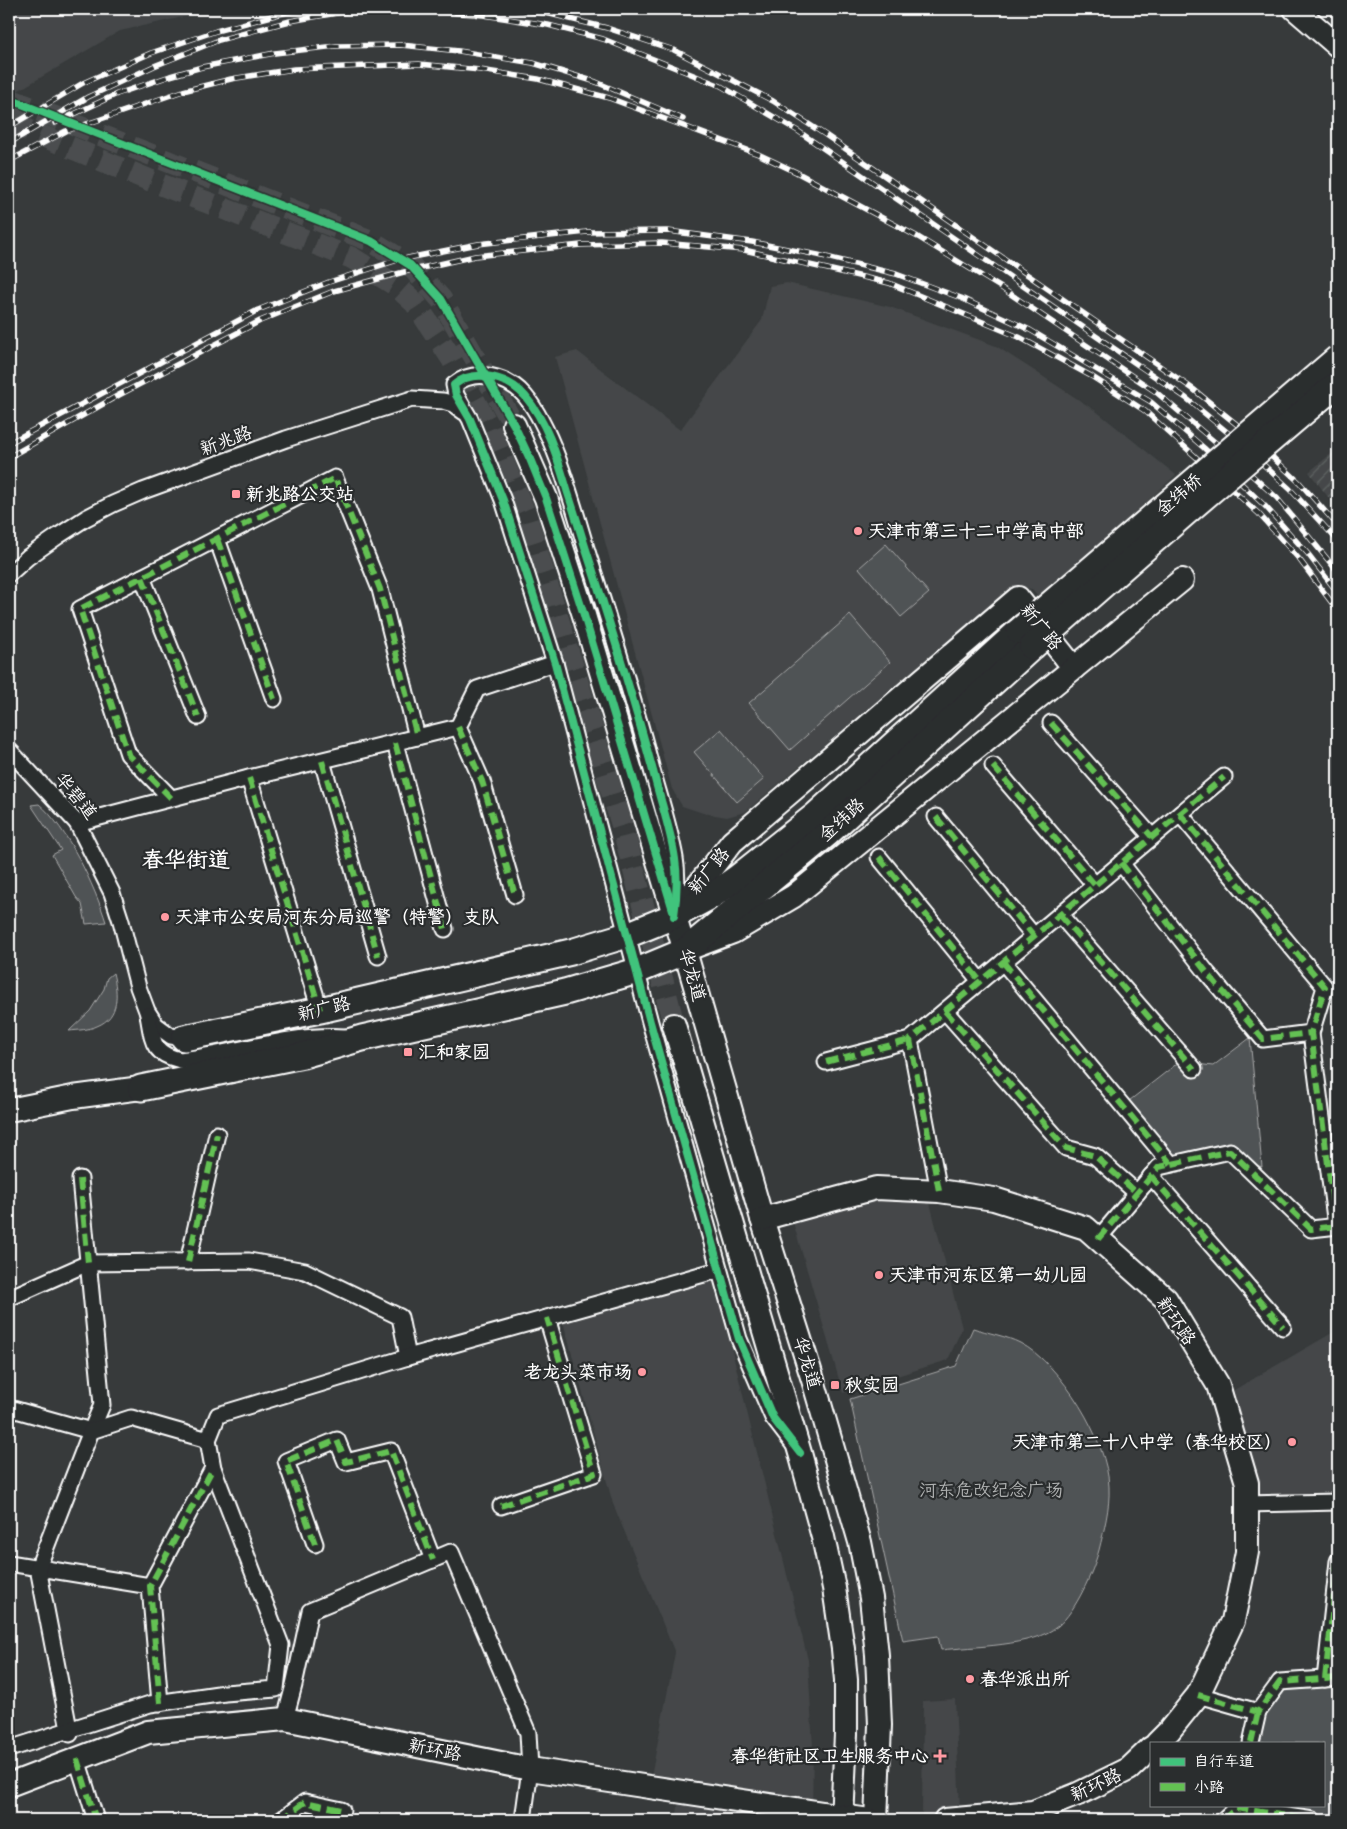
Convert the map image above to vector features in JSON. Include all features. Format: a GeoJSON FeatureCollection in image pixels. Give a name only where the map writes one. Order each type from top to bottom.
{"type":"FeatureCollection","features":[{"type":"Feature","properties":{"kind":"main road","name":"金纬桥"},"geometry":{"type":"LineString","coordinates":[[1026,639],[1338,358]]}},
{"type":"Feature","properties":{"kind":"main road","name":"金纬桥"},"geometry":{"type":"LineString","coordinates":[[1026,639],[1184,514],[1338,383]]}},
{"type":"Feature","properties":{"kind":"main road","name":"金纬路"},"geometry":{"type":"LineString","coordinates":[[674,916],[713,895],[737,878],[816,815],[1026,639]]}},
{"type":"Feature","properties":{"kind":"main road","name":"金纬路"},"geometry":{"type":"LineString","coordinates":[[637,971],[685,950],[828,832],[1026,639]]}},
{"type":"Feature","properties":{"kind":"main road","name":"新广路"},"geometry":{"type":"LineString","coordinates":[[184,1038],[320,1010],[571,952],[627,935],[674,916]]}},
{"type":"Feature","properties":{"kind":"main road"},"geometry":{"type":"LineString","coordinates":[[141,1088],[303,1054],[362,1038],[565,992],[637,971]]}},
{"type":"Feature","properties":{"kind":"street"},"geometry":{"type":"LineString","coordinates":[[1295,9],[1338,46]]}},
{"type":"Feature","properties":{"kind":"street"},"geometry":{"type":"LineString","coordinates":[[674,916],[678,885],[675,857],[668,826],[620,657],[548,435],[536,411],[515,386],[491,377],[460,380],[454,385],[458,401],[470,419],[502,500],[555,663],[627,935],[738,1339],[773,1418],[800,1453]]}},
{"type":"Feature","properties":{"kind":"street","name":"新兆路"},"geometry":{"type":"LineString","coordinates":[[9,574],[28,557],[58,536],[113,504],[143,491],[286,439],[412,399],[443,400],[462,410],[470,419]]}},
{"type":"Feature","properties":{"kind":"street","name":"华龙道"},"geometry":{"type":"LineString","coordinates":[[514,425],[543,490],[563,548],[685,950],[762,1219],[813,1380],[858,1533],[869,1589],[877,1656],[879,1766],[876,1820]]}},
{"type":"Feature","properties":{"kind":"street"},"geometry":{"type":"LineString","coordinates":[[171,798],[128,754],[80,609],[336,478],[380,589],[417,737]]}},
{"type":"Feature","properties":{"kind":"street"},"geometry":{"type":"LineString","coordinates":[[216,539],[274,699]]}},
{"type":"Feature","properties":{"kind":"street"},"geometry":{"type":"LineString","coordinates":[[142,577],[198,717]]}},
{"type":"Feature","properties":{"kind":"street","name":"新广路"},"geometry":{"type":"LineString","coordinates":[[685,950],[732,932],[794,896],[1182,580]]}},
{"type":"Feature","properties":{"kind":"street","name":"新广路"},"geometry":{"type":"LineString","coordinates":[[674,916],[732,842],[1018,598],[1074,668]]}},
{"type":"Feature","properties":{"kind":"street"},"geometry":{"type":"LineString","coordinates":[[77,823],[249,778],[458,727],[477,689],[555,663]]}},
{"type":"Feature","properties":{"kind":"street"},"geometry":{"type":"LineString","coordinates":[[1051,723],[1152,837]]}},
{"type":"Feature","properties":{"kind":"street"},"geometry":{"type":"LineString","coordinates":[[458,727],[482,781],[515,895]]}},
{"type":"Feature","properties":{"kind":"street"},"geometry":{"type":"LineString","coordinates":[[395,743],[445,929]]}},
{"type":"Feature","properties":{"kind":"street","name":"华碧道"},"geometry":{"type":"LineString","coordinates":[[9,750],[77,823],[103,873],[121,921],[138,987],[147,1011]]}},
{"type":"Feature","properties":{"kind":"street"},"geometry":{"type":"LineString","coordinates":[[322,761],[378,956]]}},
{"type":"Feature","properties":{"kind":"street"},"geometry":{"type":"LineString","coordinates":[[993,766],[1095,886]]}},
{"type":"Feature","properties":{"kind":"street"},"geometry":{"type":"LineString","coordinates":[[826,1062],[910,1040],[1224,777]]}},
{"type":"Feature","properties":{"kind":"street"},"geometry":{"type":"LineString","coordinates":[[249,778],[320,1010]]}},
{"type":"Feature","properties":{"kind":"street"},"geometry":{"type":"LineString","coordinates":[[1098,1239],[1159,1167],[1230,1151],[1311,1229],[1337,1226],[1311,1033],[1325,987],[1180,814]]}},
{"type":"Feature","properties":{"kind":"street"},"geometry":{"type":"LineString","coordinates":[[936,817],[1034,936]]}},
{"type":"Feature","properties":{"kind":"street"},"geometry":{"type":"LineString","coordinates":[[879,857],[980,981]]}},
{"type":"Feature","properties":{"kind":"street"},"geometry":{"type":"LineString","coordinates":[[1121,863],[1208,974],[1263,1039],[1311,1033]]}},
{"type":"Feature","properties":{"kind":"street"},"geometry":{"type":"LineString","coordinates":[[1060,915],[1194,1068]]}},
{"type":"Feature","properties":{"kind":"street"},"geometry":{"type":"LineString","coordinates":[[1003,962],[1171,1164]]}},
{"type":"Feature","properties":{"kind":"street"},"geometry":{"type":"LineString","coordinates":[[945,1010],[1066,1148],[1095,1156],[1137,1193]]}},
{"type":"Feature","properties":{"kind":"street"},"geometry":{"type":"LineString","coordinates":[[147,1011],[156,1025],[171,1036],[184,1038]]}},
{"type":"Feature","properties":{"kind":"street"},"geometry":{"type":"LineString","coordinates":[[147,1011],[154,1044],[166,1057],[180,1060],[288,1039],[324,1036],[362,1038]]}},
{"type":"Feature","properties":{"kind":"street"},"geometry":{"type":"LineString","coordinates":[[674,1025],[823,1536],[844,1649],[846,1734],[842,1819]]}},
{"type":"Feature","properties":{"kind":"street"},"geometry":{"type":"LineString","coordinates":[[910,1040],[939,1191]]}},
{"type":"Feature","properties":{"kind":"street"},"geometry":{"type":"LineString","coordinates":[[9,1110],[74,1096],[141,1088]]}},
{"type":"Feature","properties":{"kind":"street"},"geometry":{"type":"LineString","coordinates":[[188,1262],[217,1134]]}},
{"type":"Feature","properties":{"kind":"street"},"geometry":{"type":"LineString","coordinates":[[1151,1176],[1283,1327]]}},
{"type":"Feature","properties":{"kind":"street"},"geometry":{"type":"LineString","coordinates":[[70,1732],[38,1568],[102,1405],[80,1179]]}},
{"type":"Feature","properties":{"kind":"street","name":"新环路"},"geometry":{"type":"LineString","coordinates":[[762,1219],[876,1188],[939,1191],[994,1199],[1086,1228],[1166,1299],[1218,1385],[1247,1483],[1247,1552],[1233,1621],[1198,1695],[1169,1731],[1157,1742]]}},
{"type":"Feature","properties":{"kind":"street"},"geometry":{"type":"LineString","coordinates":[[9,1298],[88,1263],[249,1261],[305,1271],[400,1317],[408,1357]]}},
{"type":"Feature","properties":{"kind":"street"},"geometry":{"type":"LineString","coordinates":[[9,1749],[70,1732],[150,1704],[225,1693],[276,1689],[281,1645],[213,1468],[208,1440],[218,1415],[408,1357],[718,1270]]}},
{"type":"Feature","properties":{"kind":"street"},"geometry":{"type":"LineString","coordinates":[[502,1506],[594,1474],[547,1318]]}},
{"type":"Feature","properties":{"kind":"street"},"geometry":{"type":"LineString","coordinates":[[9,1408],[91,1431],[131,1418],[208,1440]]}},
{"type":"Feature","properties":{"kind":"street"},"geometry":{"type":"LineString","coordinates":[[315,1544],[286,1461],[337,1440],[346,1462],[391,1451],[433,1560]]}},
{"type":"Feature","properties":{"kind":"street"},"geometry":{"type":"LineString","coordinates":[[160,1703],[150,1586],[213,1468]]}},
{"type":"Feature","properties":{"kind":"street"},"geometry":{"type":"LineString","coordinates":[[1247,1504],[1338,1502]]}},
{"type":"Feature","properties":{"kind":"street"},"geometry":{"type":"LineString","coordinates":[[285,1719],[310,1610],[451,1552],[528,1733],[530,1769],[524,1820]]}},
{"type":"Feature","properties":{"kind":"street"},"geometry":{"type":"LineString","coordinates":[[1251,1742],[1258,1712],[1280,1682],[1332,1678],[1338,1561]]}},
{"type":"Feature","properties":{"kind":"street"},"geometry":{"type":"LineString","coordinates":[[9,1563],[150,1586]]}},
{"type":"Feature","properties":{"kind":"street"},"geometry":{"type":"LineString","coordinates":[[1198,1695],[1258,1712]]}},
{"type":"Feature","properties":{"kind":"street","name":"新环路"},"geometry":{"type":"LineString","coordinates":[[9,1785],[148,1732],[285,1719],[530,1769],[842,1819],[869,1820]]}},
{"type":"Feature","properties":{"kind":"street","name":"新环路"},"geometry":{"type":"LineString","coordinates":[[945,1820],[997,1817],[1033,1812],[1078,1794],[1129,1769],[1150,1749]]}},
{"type":"Feature","properties":{"kind":"street"},"geometry":{"type":"LineString","coordinates":[[77,1759],[96,1820]]}},
{"type":"Feature","properties":{"kind":"street"},"geometry":{"type":"LineString","coordinates":[[281,1820],[305,1802],[342,1810],[339,1820]]}},
{"type":"Feature","properties":{"kind":"street"},"geometry":{"type":"LineString","coordinates":[[1223,1820],[1236,1807],[1313,1820]]}},
{"type":"Feature","properties":{"kind":"shaded area"},"geometry":{"type":"Polygon","coordinates":[[[9,9],[219,9],[120,31],[9,96],[9,9]]]}},
{"type":"Feature","properties":{"kind":"shaded area","name":"天津市第三十二中学高中部"},"geometry":{"type":"Polygon","coordinates":[[[787,283],[890,307],[996,346],[1096,411],[1176,475],[1041,599],[1032,589],[1013,587],[745,812],[727,817],[703,813],[682,806],[672,789],[555,357],[577,351],[680,430],[762,320],[770,286],[787,283]]]}},
{"type":"Feature","properties":{"kind":"shaded area"},"geometry":{"type":"Polygon","coordinates":[[[1338,448],[1338,510],[1309,472],[1338,448]]]}},
{"type":"Feature","properties":{"kind":"shaded area","name":"天津市河东区第一幼儿园"},"geometry":{"type":"Polygon","coordinates":[[[928,1195],[962,1328],[948,1360],[843,1393],[793,1222],[878,1197],[928,1195]]]}},
{"type":"Feature","properties":{"kind":"shaded area"},"geometry":{"type":"Polygon","coordinates":[[[714,1277],[808,1660],[813,1747],[812,1820],[676,1820],[681,1787],[650,1782],[675,1653],[613,1504],[562,1318],[714,1277]]]}},
{"type":"Feature","properties":{"kind":"shaded area","name":"天津市第二十八中学（春华校区）"},"geometry":{"type":"Polygon","coordinates":[[[1338,1332],[1338,1494],[1256,1497],[1234,1390],[1332,1333],[1338,1332]]]}},
{"type":"Feature","properties":{"kind":"shaded area","name":"春华街社区卫生服务中心"},"geometry":{"type":"Polygon","coordinates":[[[955,1699],[960,1810],[922,1817],[923,1701],[955,1699]]]}},
{"type":"Feature","properties":{"kind":"green space"},"geometry":{"type":"Polygon","coordinates":[[[886,544],[929,593],[901,617],[859,568],[886,544]]]}},
{"type":"Feature","properties":{"kind":"green space"},"geometry":{"type":"Polygon","coordinates":[[[850,615],[890,662],[790,750],[749,703],[850,615]]]}},
{"type":"Feature","properties":{"kind":"green space"},"geometry":{"type":"Polygon","coordinates":[[[721,729],[764,779],[737,802],[694,752],[721,729]]]}},
{"type":"Feature","properties":{"kind":"green space"},"geometry":{"type":"Polygon","coordinates":[[[39,804],[60,827],[70,842],[95,892],[106,922],[86,924],[82,904],[52,855],[61,850],[31,805],[39,804]]]}},
{"type":"Feature","properties":{"kind":"green space"},"geometry":{"type":"Polygon","coordinates":[[[113,973],[116,988],[116,1004],[110,1017],[94,1027],[69,1031],[90,1011],[104,989],[107,978],[113,973]]]}},
{"type":"Feature","properties":{"kind":"green space"},"geometry":{"type":"Polygon","coordinates":[[[1250,1038],[1262,1167],[1221,1153],[1172,1161],[1125,1104],[1179,1062],[1213,1066],[1250,1038]]]}},
{"type":"Feature","properties":{"kind":"green space","name":"河东危改纪念广场"},"geometry":{"type":"Polygon","coordinates":[[[973,1328],[1020,1343],[1036,1353],[1066,1386],[1080,1406],[1100,1448],[1107,1468],[1109,1503],[1103,1535],[1093,1569],[1071,1611],[1058,1626],[1047,1633],[1018,1642],[941,1650],[938,1636],[903,1641],[850,1399],[956,1366],[973,1328]]]}},
{"type":"Feature","properties":{"kind":"green space"},"geometry":{"type":"Polygon","coordinates":[[[1338,1680],[1338,1820],[1314,1820],[1245,1806],[1324,1806],[1324,1742],[1256,1742],[1271,1681],[1338,1680]]]}},
{"type":"Feature","properties":{"kind":"tunnel"},"geometry":{"type":"LineString","coordinates":[[9,99],[371,241],[410,265],[441,299],[514,425]]}},
{"type":"Feature","properties":{"kind":"tunnel"},"geometry":{"type":"LineString","coordinates":[[9,122],[149,180],[352,258],[395,285],[415,303],[452,359],[487,424],[526,516],[623,828],[674,1025]]}},
{"type":"Feature","properties":{"kind":"railway"},"geometry":{"type":"LineString","coordinates":[[9,127],[83,83],[151,53],[216,31],[287,12],[311,9]]}},
{"type":"Feature","properties":{"kind":"railway"},"geometry":{"type":"LineString","coordinates":[[9,143],[88,97],[154,66],[219,40],[290,21],[355,10],[416,9],[483,15],[548,25],[603,39],[721,86],[798,131],[1186,398],[1232,436],[1290,489],[1338,541]]}},
{"type":"Feature","properties":{"kind":"railway"},"geometry":{"type":"LineString","coordinates":[[513,9],[550,14],[607,28],[674,50],[773,101],[824,134],[1193,389],[1240,427],[1299,482],[1338,526]]}},
{"type":"Feature","properties":{"kind":"railway"},"geometry":{"type":"LineString","coordinates":[[55,123],[117,94],[202,67],[275,53],[336,46],[401,45],[459,51],[533,63],[596,82],[683,119]]}},
{"type":"Feature","properties":{"kind":"railway"},"geometry":{"type":"LineString","coordinates":[[9,161],[66,131],[183,91],[231,79],[294,69],[419,64],[480,70],[538,79],[609,98],[758,154],[796,172],[918,237],[1000,287],[1156,392],[1277,498],[1338,572]]}},
{"type":"Feature","properties":{"kind":"railway"},"geometry":{"type":"LineString","coordinates":[[9,443],[258,310],[329,282],[398,260],[478,244],[587,232],[668,231],[752,242],[818,255],[896,274],[961,298],[1030,330],[1151,402],[1204,448],[1266,507],[1308,554],[1338,593]]}},
{"type":"Feature","properties":{"kind":"railway"},"geometry":{"type":"LineString","coordinates":[[9,457],[119,395],[260,321],[334,291],[404,272],[475,256],[581,245],[662,243],[744,250],[889,283],[1019,337],[1091,376],[1145,411],[1258,513],[1299,559],[1338,611]]}},
{"type":"Feature","properties":{"kind":"marked path"},"geometry":{"type":"LineString","coordinates":[[171,798],[128,754],[80,609],[335,478],[380,589],[417,737]]}},
{"type":"Feature","properties":{"kind":"marked path"},"geometry":{"type":"LineString","coordinates":[[217,539],[274,699]]}},
{"type":"Feature","properties":{"kind":"marked path"},"geometry":{"type":"LineString","coordinates":[[142,577],[198,717]]}},
{"type":"Feature","properties":{"kind":"marked path"},"geometry":{"type":"LineString","coordinates":[[1051,723],[1152,837]]}},
{"type":"Feature","properties":{"kind":"marked path"},"geometry":{"type":"LineString","coordinates":[[458,727],[482,781],[515,895]]}},
{"type":"Feature","properties":{"kind":"marked path"},"geometry":{"type":"LineString","coordinates":[[395,743],[445,929]]}},
{"type":"Feature","properties":{"kind":"marked path"},"geometry":{"type":"LineString","coordinates":[[322,761],[378,956]]}},
{"type":"Feature","properties":{"kind":"marked path"},"geometry":{"type":"LineString","coordinates":[[993,766],[1095,885]]}},
{"type":"Feature","properties":{"kind":"marked path"},"geometry":{"type":"LineString","coordinates":[[939,1191],[910,1040],[1224,777]]}},
{"type":"Feature","properties":{"kind":"marked path"},"geometry":{"type":"LineString","coordinates":[[249,778],[320,1010]]}},
{"type":"Feature","properties":{"kind":"marked path"},"geometry":{"type":"LineString","coordinates":[[1180,814],[1325,987],[1311,1033],[1336,1226]]}},
{"type":"Feature","properties":{"kind":"marked path"},"geometry":{"type":"LineString","coordinates":[[936,817],[1034,936]]}},
{"type":"Feature","properties":{"kind":"marked path"},"geometry":{"type":"LineString","coordinates":[[879,857],[980,981]]}},
{"type":"Feature","properties":{"kind":"marked path"},"geometry":{"type":"LineString","coordinates":[[1121,863],[1208,974],[1263,1039],[1311,1033]]}},
{"type":"Feature","properties":{"kind":"marked path"},"geometry":{"type":"LineString","coordinates":[[1060,915],[1194,1069]]}},
{"type":"Feature","properties":{"kind":"marked path"},"geometry":{"type":"LineString","coordinates":[[1003,962],[1171,1164]]}},
{"type":"Feature","properties":{"kind":"marked path"},"geometry":{"type":"LineString","coordinates":[[945,1011],[1066,1148],[1095,1156],[1137,1193]]}},
{"type":"Feature","properties":{"kind":"marked path"},"geometry":{"type":"LineString","coordinates":[[826,1062],[910,1040]]}},
{"type":"Feature","properties":{"kind":"marked path"},"geometry":{"type":"LineString","coordinates":[[188,1262],[217,1134]]}},
{"type":"Feature","properties":{"kind":"marked path"},"geometry":{"type":"LineString","coordinates":[[1098,1239],[1159,1167],[1230,1151],[1311,1229],[1338,1226]]}},
{"type":"Feature","properties":{"kind":"marked path"},"geometry":{"type":"LineString","coordinates":[[1151,1176],[1283,1327]]}},
{"type":"Feature","properties":{"kind":"marked path"},"geometry":{"type":"LineString","coordinates":[[80,1179],[88,1263]]}},
{"type":"Feature","properties":{"kind":"marked path"},"geometry":{"type":"LineString","coordinates":[[501,1506],[594,1474],[547,1318]]}},
{"type":"Feature","properties":{"kind":"marked path"},"geometry":{"type":"LineString","coordinates":[[315,1544],[286,1461],[337,1440],[346,1462],[391,1451],[433,1560]]}},
{"type":"Feature","properties":{"kind":"marked path"},"geometry":{"type":"LineString","coordinates":[[160,1703],[150,1586],[213,1468]]}},
{"type":"Feature","properties":{"kind":"marked path"},"geometry":{"type":"LineString","coordinates":[[1325,1679],[1338,1561]]}},
{"type":"Feature","properties":{"kind":"marked path"},"geometry":{"type":"LineString","coordinates":[[1198,1695],[1258,1712],[1280,1682],[1338,1678]]}},
{"type":"Feature","properties":{"kind":"marked path"},"geometry":{"type":"LineString","coordinates":[[1251,1742],[1258,1712]]}},
{"type":"Feature","properties":{"kind":"marked path"},"geometry":{"type":"LineString","coordinates":[[77,1759],[96,1820]]}},
{"type":"Feature","properties":{"kind":"marked path"},"geometry":{"type":"LineString","coordinates":[[281,1820],[305,1802],[342,1810],[339,1820]]}},
{"type":"Feature","properties":{"kind":"marked path"},"geometry":{"type":"LineString","coordinates":[[1223,1820],[1236,1808],[1313,1820]]}},
{"type":"Feature","properties":{"kind":"marked path"},"geometry":{"type":"LineString","coordinates":[[996,1820],[997,1815]]}},
{"type":"Feature","properties":{"kind":"cycle path"},"geometry":{"type":"LineString","coordinates":[[9,99],[371,241],[410,265],[441,299],[514,425],[546,498],[583,612],[673,910]]}},
{"type":"Feature","properties":{"kind":"cycle path"},"geometry":{"type":"LineString","coordinates":[[674,916],[677,874],[668,826],[623,668],[551,442],[533,407],[525,396],[510,384],[491,377],[481,376],[462,380],[454,385],[456,395],[470,419],[503,500],[555,663],[650,1022],[739,1339],[773,1418],[800,1453]]}},
{"type":"Feature","properties":{"kind":"place","name":"新兆路公交站"},"geometry":{"type":"Point","coordinates":[236,494]}},
{"type":"Feature","properties":{"kind":"place","name":"天津市第三十二中学高中部"},"geometry":{"type":"Point","coordinates":[858,531]}},
{"type":"Feature","properties":{"kind":"place","name":"天津市公安局河东分局巡警（特警）支队"},"geometry":{"type":"Point","coordinates":[165,917]}},
{"type":"Feature","properties":{"kind":"place","name":"汇和家园"},"geometry":{"type":"Point","coordinates":[408,1052]}},
{"type":"Feature","properties":{"kind":"place","name":"天津市河东区第一幼儿园"},"geometry":{"type":"Point","coordinates":[879,1275]}},
{"type":"Feature","properties":{"kind":"place","name":"老龙头菜市场"},"geometry":{"type":"Point","coordinates":[642,1372]}},
{"type":"Feature","properties":{"kind":"place","name":"秋实园"},"geometry":{"type":"Point","coordinates":[835,1385]}},
{"type":"Feature","properties":{"kind":"place","name":"天津市第二十八中学（春华校区）"},"geometry":{"type":"Point","coordinates":[1292,1442]}},
{"type":"Feature","properties":{"kind":"place","name":"春华派出所"},"geometry":{"type":"Point","coordinates":[970,1679]}},
{"type":"Feature","properties":{"kind":"place","name":"春华街社区卫生服务中心"},"geometry":{"type":"Point","coordinates":[940,1756]}},
{"type":"Feature","properties":{"kind":"district","name":"春华街道"},"geometry":{"type":"Point","coordinates":[186,860]}}]}
